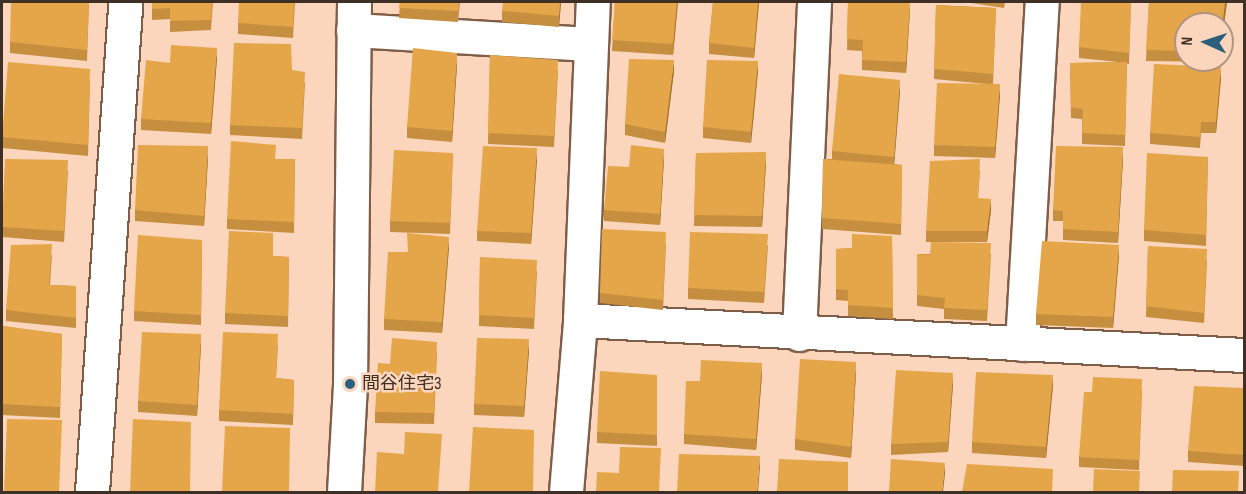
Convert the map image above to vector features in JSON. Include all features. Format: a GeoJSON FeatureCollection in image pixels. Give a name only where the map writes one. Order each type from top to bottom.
{"type":"FeatureCollection","features":[{"type":"Feature","properties":{"kind":"street"},"geometry":{"type":"LineString","coordinates":[[92,492],[126,2]]}},
{"type":"Feature","properties":{"kind":"street"},"geometry":{"type":"LineString","coordinates":[[566,492],[580,320],[593,2]]}},
{"type":"Feature","properties":{"kind":"street"},"geometry":{"type":"LineString","coordinates":[[799,334],[814,2]]}},
{"type":"Feature","properties":{"kind":"street"},"geometry":{"type":"LineString","coordinates":[[1022,344],[1042,2]]}},
{"type":"Feature","properties":{"kind":"street"},"geometry":{"type":"LineString","coordinates":[[344,492],[350,384],[354,16],[590,44]]}},
{"type":"Feature","properties":{"kind":"street"},"geometry":{"type":"LineString","coordinates":[[580,320],[799,334],[1245,355]]}},
{"type":"Feature","properties":{"kind":"building"},"geometry":{"type":"Polygon","coordinates":[[[11,2],[89,2],[87,50],[10,42],[11,2]]]}},
{"type":"Feature","properties":{"kind":"building"},"geometry":{"type":"Polygon","coordinates":[[[152,2],[212,2],[211,20],[170,21],[170,8],[152,9],[152,2]]]}},
{"type":"Feature","properties":{"kind":"building"},"geometry":{"type":"Polygon","coordinates":[[[239,2],[294,2],[293,27],[238,23],[239,2]]]}},
{"type":"Feature","properties":{"kind":"building"},"geometry":{"type":"Polygon","coordinates":[[[400,2],[459,2],[458,11],[399,8],[400,2]]]}},
{"type":"Feature","properties":{"kind":"building"},"geometry":{"type":"Polygon","coordinates":[[[503,2],[560,2],[559,16],[502,11],[503,2]]]}},
{"type":"Feature","properties":{"kind":"building"},"geometry":{"type":"Polygon","coordinates":[[[615,2],[677,2],[673,44],[612,40],[615,2]]]}},
{"type":"Feature","properties":{"kind":"building"},"geometry":{"type":"Polygon","coordinates":[[[713,2],[758,2],[754,48],[709,43],[713,2]]]}},
{"type":"Feature","properties":{"kind":"building"},"geometry":{"type":"Polygon","coordinates":[[[848,2],[910,2],[906,62],[862,60],[863,40],[847,39],[848,2]]]}},
{"type":"Feature","properties":{"kind":"building"},"geometry":{"type":"Polygon","coordinates":[[[1081,2],[1131,2],[1129,53],[1079,47],[1081,2]]]}},
{"type":"Feature","properties":{"kind":"building"},"geometry":{"type":"Polygon","coordinates":[[[1149,2],[1225,2],[1224,12],[1174,12],[1174,51],[1146,50],[1149,2]]]}},
{"type":"Feature","properties":{"kind":"building"},"geometry":{"type":"Polygon","coordinates":[[[936,5],[996,8],[993,74],[934,69],[936,5]]]}},
{"type":"Feature","properties":{"kind":"building"},"geometry":{"type":"Polygon","coordinates":[[[234,43],[291,44],[292,70],[305,72],[302,128],[230,125],[234,43]]]}},
{"type":"Feature","properties":{"kind":"building"},"geometry":{"type":"Polygon","coordinates":[[[171,45],[217,48],[211,123],[141,119],[146,60],[170,63],[171,45]]]}},
{"type":"Feature","properties":{"kind":"building"},"geometry":{"type":"Polygon","coordinates":[[[413,48],[457,53],[452,131],[407,127],[413,48]]]}},
{"type":"Feature","properties":{"kind":"building"},"geometry":{"type":"Polygon","coordinates":[[[490,55],[558,60],[554,136],[488,133],[490,55]]]}},
{"type":"Feature","properties":{"kind":"building"},"geometry":{"type":"Polygon","coordinates":[[[629,59],[674,60],[665,132],[625,124],[629,59]]]}},
{"type":"Feature","properties":{"kind":"building"},"geometry":{"type":"Polygon","coordinates":[[[707,60],[758,61],[751,132],[703,127],[707,60]]]}},
{"type":"Feature","properties":{"kind":"building"},"geometry":{"type":"Polygon","coordinates":[[[8,62],[90,69],[88,145],[2,137],[8,62]]]}},
{"type":"Feature","properties":{"kind":"building"},"geometry":{"type":"Polygon","coordinates":[[[1127,62],[1125,135],[1082,133],[1083,109],[1071,107],[1070,63],[1127,62]]]}},
{"type":"Feature","properties":{"kind":"building"},"geometry":{"type":"Polygon","coordinates":[[[1154,64],[1174,65],[1174,72],[1221,72],[1216,122],[1201,122],[1200,137],[1150,133],[1154,64]]]}},
{"type":"Feature","properties":{"kind":"building"},"geometry":{"type":"Polygon","coordinates":[[[839,74],[900,80],[894,157],[832,151],[839,74]]]}},
{"type":"Feature","properties":{"kind":"building"},"geometry":{"type":"Polygon","coordinates":[[[937,83],[1000,84],[995,147],[934,145],[937,83]]]}},
{"type":"Feature","properties":{"kind":"building"},"geometry":{"type":"Polygon","coordinates":[[[231,141],[276,145],[275,159],[295,159],[294,222],[227,219],[231,141]]]}},
{"type":"Feature","properties":{"kind":"building"},"geometry":{"type":"Polygon","coordinates":[[[138,145],[208,146],[204,216],[135,210],[138,145]]]}},
{"type":"Feature","properties":{"kind":"building"},"geometry":{"type":"Polygon","coordinates":[[[631,145],[664,149],[660,214],[604,210],[608,166],[629,167],[631,145]]]}},
{"type":"Feature","properties":{"kind":"building"},"geometry":{"type":"Polygon","coordinates":[[[483,146],[537,148],[531,233],[477,231],[483,146]]]}},
{"type":"Feature","properties":{"kind":"building"},"geometry":{"type":"Polygon","coordinates":[[[1056,146],[1123,147],[1118,232],[1063,229],[1063,211],[1053,210],[1056,146]]]}},
{"type":"Feature","properties":{"kind":"building"},"geometry":{"type":"Polygon","coordinates":[[[394,150],[453,153],[450,223],[390,221],[394,150]]]}},
{"type":"Feature","properties":{"kind":"building"},"geometry":{"type":"Polygon","coordinates":[[[766,152],[762,216],[694,215],[696,153],[766,152]]]}},
{"type":"Feature","properties":{"kind":"building"},"geometry":{"type":"Polygon","coordinates":[[[1147,153],[1208,157],[1206,235],[1144,230],[1147,153]]]}},
{"type":"Feature","properties":{"kind":"building"},"geometry":{"type":"Polygon","coordinates":[[[5,159],[68,160],[64,231],[2,227],[5,159]]]}},
{"type":"Feature","properties":{"kind":"building"},"geometry":{"type":"Polygon","coordinates":[[[823,159],[902,165],[901,224],[822,218],[823,159]]]}},
{"type":"Feature","properties":{"kind":"building"},"geometry":{"type":"Polygon","coordinates":[[[980,159],[978,198],[991,199],[987,231],[926,231],[930,161],[980,159]]]}},
{"type":"Feature","properties":{"kind":"building"},"geometry":{"type":"Polygon","coordinates":[[[602,229],[666,232],[663,300],[600,293],[602,229]]]}},
{"type":"Feature","properties":{"kind":"building"},"geometry":{"type":"Polygon","coordinates":[[[229,231],[273,233],[273,256],[289,257],[288,316],[225,313],[229,231]]]}},
{"type":"Feature","properties":{"kind":"building"},"geometry":{"type":"Polygon","coordinates":[[[690,232],[768,234],[764,292],[688,288],[690,232]]]}},
{"type":"Feature","properties":{"kind":"building"},"geometry":{"type":"Polygon","coordinates":[[[407,233],[449,237],[442,322],[384,319],[388,252],[408,252],[407,233]]]}},
{"type":"Feature","properties":{"kind":"building"},"geometry":{"type":"Polygon","coordinates":[[[852,234],[892,236],[893,308],[848,305],[848,290],[836,289],[836,249],[852,248],[852,234]]]}},
{"type":"Feature","properties":{"kind":"building"},"geometry":{"type":"Polygon","coordinates":[[[138,235],[202,240],[201,315],[134,311],[138,235]]]}},
{"type":"Feature","properties":{"kind":"building"},"geometry":{"type":"Polygon","coordinates":[[[1042,241],[1119,245],[1113,317],[1036,314],[1042,241]]]}},
{"type":"Feature","properties":{"kind":"building"},"geometry":{"type":"Polygon","coordinates":[[[931,242],[991,243],[987,310],[944,308],[945,298],[917,295],[917,254],[930,255],[931,242]]]}},
{"type":"Feature","properties":{"kind":"building"},"geometry":{"type":"Polygon","coordinates":[[[52,244],[49,285],[76,286],[76,318],[6,310],[11,245],[52,244]]]}},
{"type":"Feature","properties":{"kind":"building"},"geometry":{"type":"Polygon","coordinates":[[[1148,246],[1207,249],[1204,313],[1146,306],[1148,246]]]}},
{"type":"Feature","properties":{"kind":"building"},"geometry":{"type":"Polygon","coordinates":[[[480,257],[537,260],[534,318],[479,315],[480,257]]]}},
{"type":"Feature","properties":{"kind":"building"},"geometry":{"type":"Polygon","coordinates":[[[2,326],[62,334],[60,407],[2,404],[2,326]]]}},
{"type":"Feature","properties":{"kind":"building"},"geometry":{"type":"Polygon","coordinates":[[[142,332],[201,334],[197,405],[138,401],[142,332]]]}},
{"type":"Feature","properties":{"kind":"building"},"geometry":{"type":"Polygon","coordinates":[[[223,332],[278,334],[276,378],[294,380],[293,414],[219,410],[223,332]]]}},
{"type":"Feature","properties":{"kind":"building"},"geometry":{"type":"Polygon","coordinates":[[[392,338],[437,342],[434,413],[375,412],[378,363],[390,364],[392,338]]]}},
{"type":"Feature","properties":{"kind":"building"},"geometry":{"type":"Polygon","coordinates":[[[477,338],[529,339],[524,406],[474,404],[477,338]]]}},
{"type":"Feature","properties":{"kind":"building"},"geometry":{"type":"Polygon","coordinates":[[[800,359],[856,362],[851,447],[795,439],[800,359]]]}},
{"type":"Feature","properties":{"kind":"building"},"geometry":{"type":"Polygon","coordinates":[[[701,360],[762,363],[756,439],[684,434],[686,381],[700,381],[701,360]]]}},
{"type":"Feature","properties":{"kind":"building"},"geometry":{"type":"Polygon","coordinates":[[[896,370],[953,373],[948,442],[891,444],[896,370]]]}},
{"type":"Feature","properties":{"kind":"building"},"geometry":{"type":"Polygon","coordinates":[[[600,371],[657,375],[657,435],[597,432],[600,371]]]}},
{"type":"Feature","properties":{"kind":"building"},"geometry":{"type":"Polygon","coordinates":[[[976,372],[1053,375],[1046,447],[972,442],[976,372]]]}},
{"type":"Feature","properties":{"kind":"building"},"geometry":{"type":"Polygon","coordinates":[[[1093,377],[1142,379],[1139,460],[1079,457],[1084,392],[1092,392],[1093,377]]]}},
{"type":"Feature","properties":{"kind":"building"},"geometry":{"type":"Polygon","coordinates":[[[1194,386],[1245,388],[1245,455],[1188,451],[1194,386]]]}},
{"type":"Feature","properties":{"kind":"building"},"geometry":{"type":"Polygon","coordinates":[[[7,419],[62,420],[59,492],[4,492],[7,419]]]}},
{"type":"Feature","properties":{"kind":"building"},"geometry":{"type":"Polygon","coordinates":[[[133,419],[191,422],[190,492],[130,492],[133,419]]]}},
{"type":"Feature","properties":{"kind":"building"},"geometry":{"type":"Polygon","coordinates":[[[225,426],[290,428],[289,492],[222,492],[225,426]]]}},
{"type":"Feature","properties":{"kind":"building"},"geometry":{"type":"Polygon","coordinates":[[[473,427],[534,430],[533,492],[469,492],[473,427]]]}},
{"type":"Feature","properties":{"kind":"building"},"geometry":{"type":"Polygon","coordinates":[[[405,432],[442,434],[438,492],[375,492],[377,452],[404,454],[405,432]]]}},
{"type":"Feature","properties":{"kind":"building"},"geometry":{"type":"Polygon","coordinates":[[[620,447],[661,448],[659,492],[596,492],[597,472],[619,473],[620,447]]]}},
{"type":"Feature","properties":{"kind":"building"},"geometry":{"type":"Polygon","coordinates":[[[679,454],[760,456],[757,492],[677,492],[679,454]]]}},
{"type":"Feature","properties":{"kind":"building"},"geometry":{"type":"Polygon","coordinates":[[[779,459],[848,462],[848,492],[777,492],[779,459]]]}},
{"type":"Feature","properties":{"kind":"building"},"geometry":{"type":"Polygon","coordinates":[[[891,459],[945,463],[942,492],[889,492],[891,459]]]}},
{"type":"Feature","properties":{"kind":"building"},"geometry":{"type":"Polygon","coordinates":[[[967,464],[1053,469],[1052,492],[962,492],[967,464]]]}},
{"type":"Feature","properties":{"kind":"building"},"geometry":{"type":"Polygon","coordinates":[[[1094,469],[1140,471],[1139,492],[1093,492],[1094,469]]]}},
{"type":"Feature","properties":{"kind":"building"},"geometry":{"type":"Polygon","coordinates":[[[1173,470],[1239,471],[1238,492],[1172,492],[1173,470]]]}},
{"type":"Feature","properties":{"kind":"place","name":"間谷住宅3"},"geometry":{"type":"Point","coordinates":[350,384]}}]}
